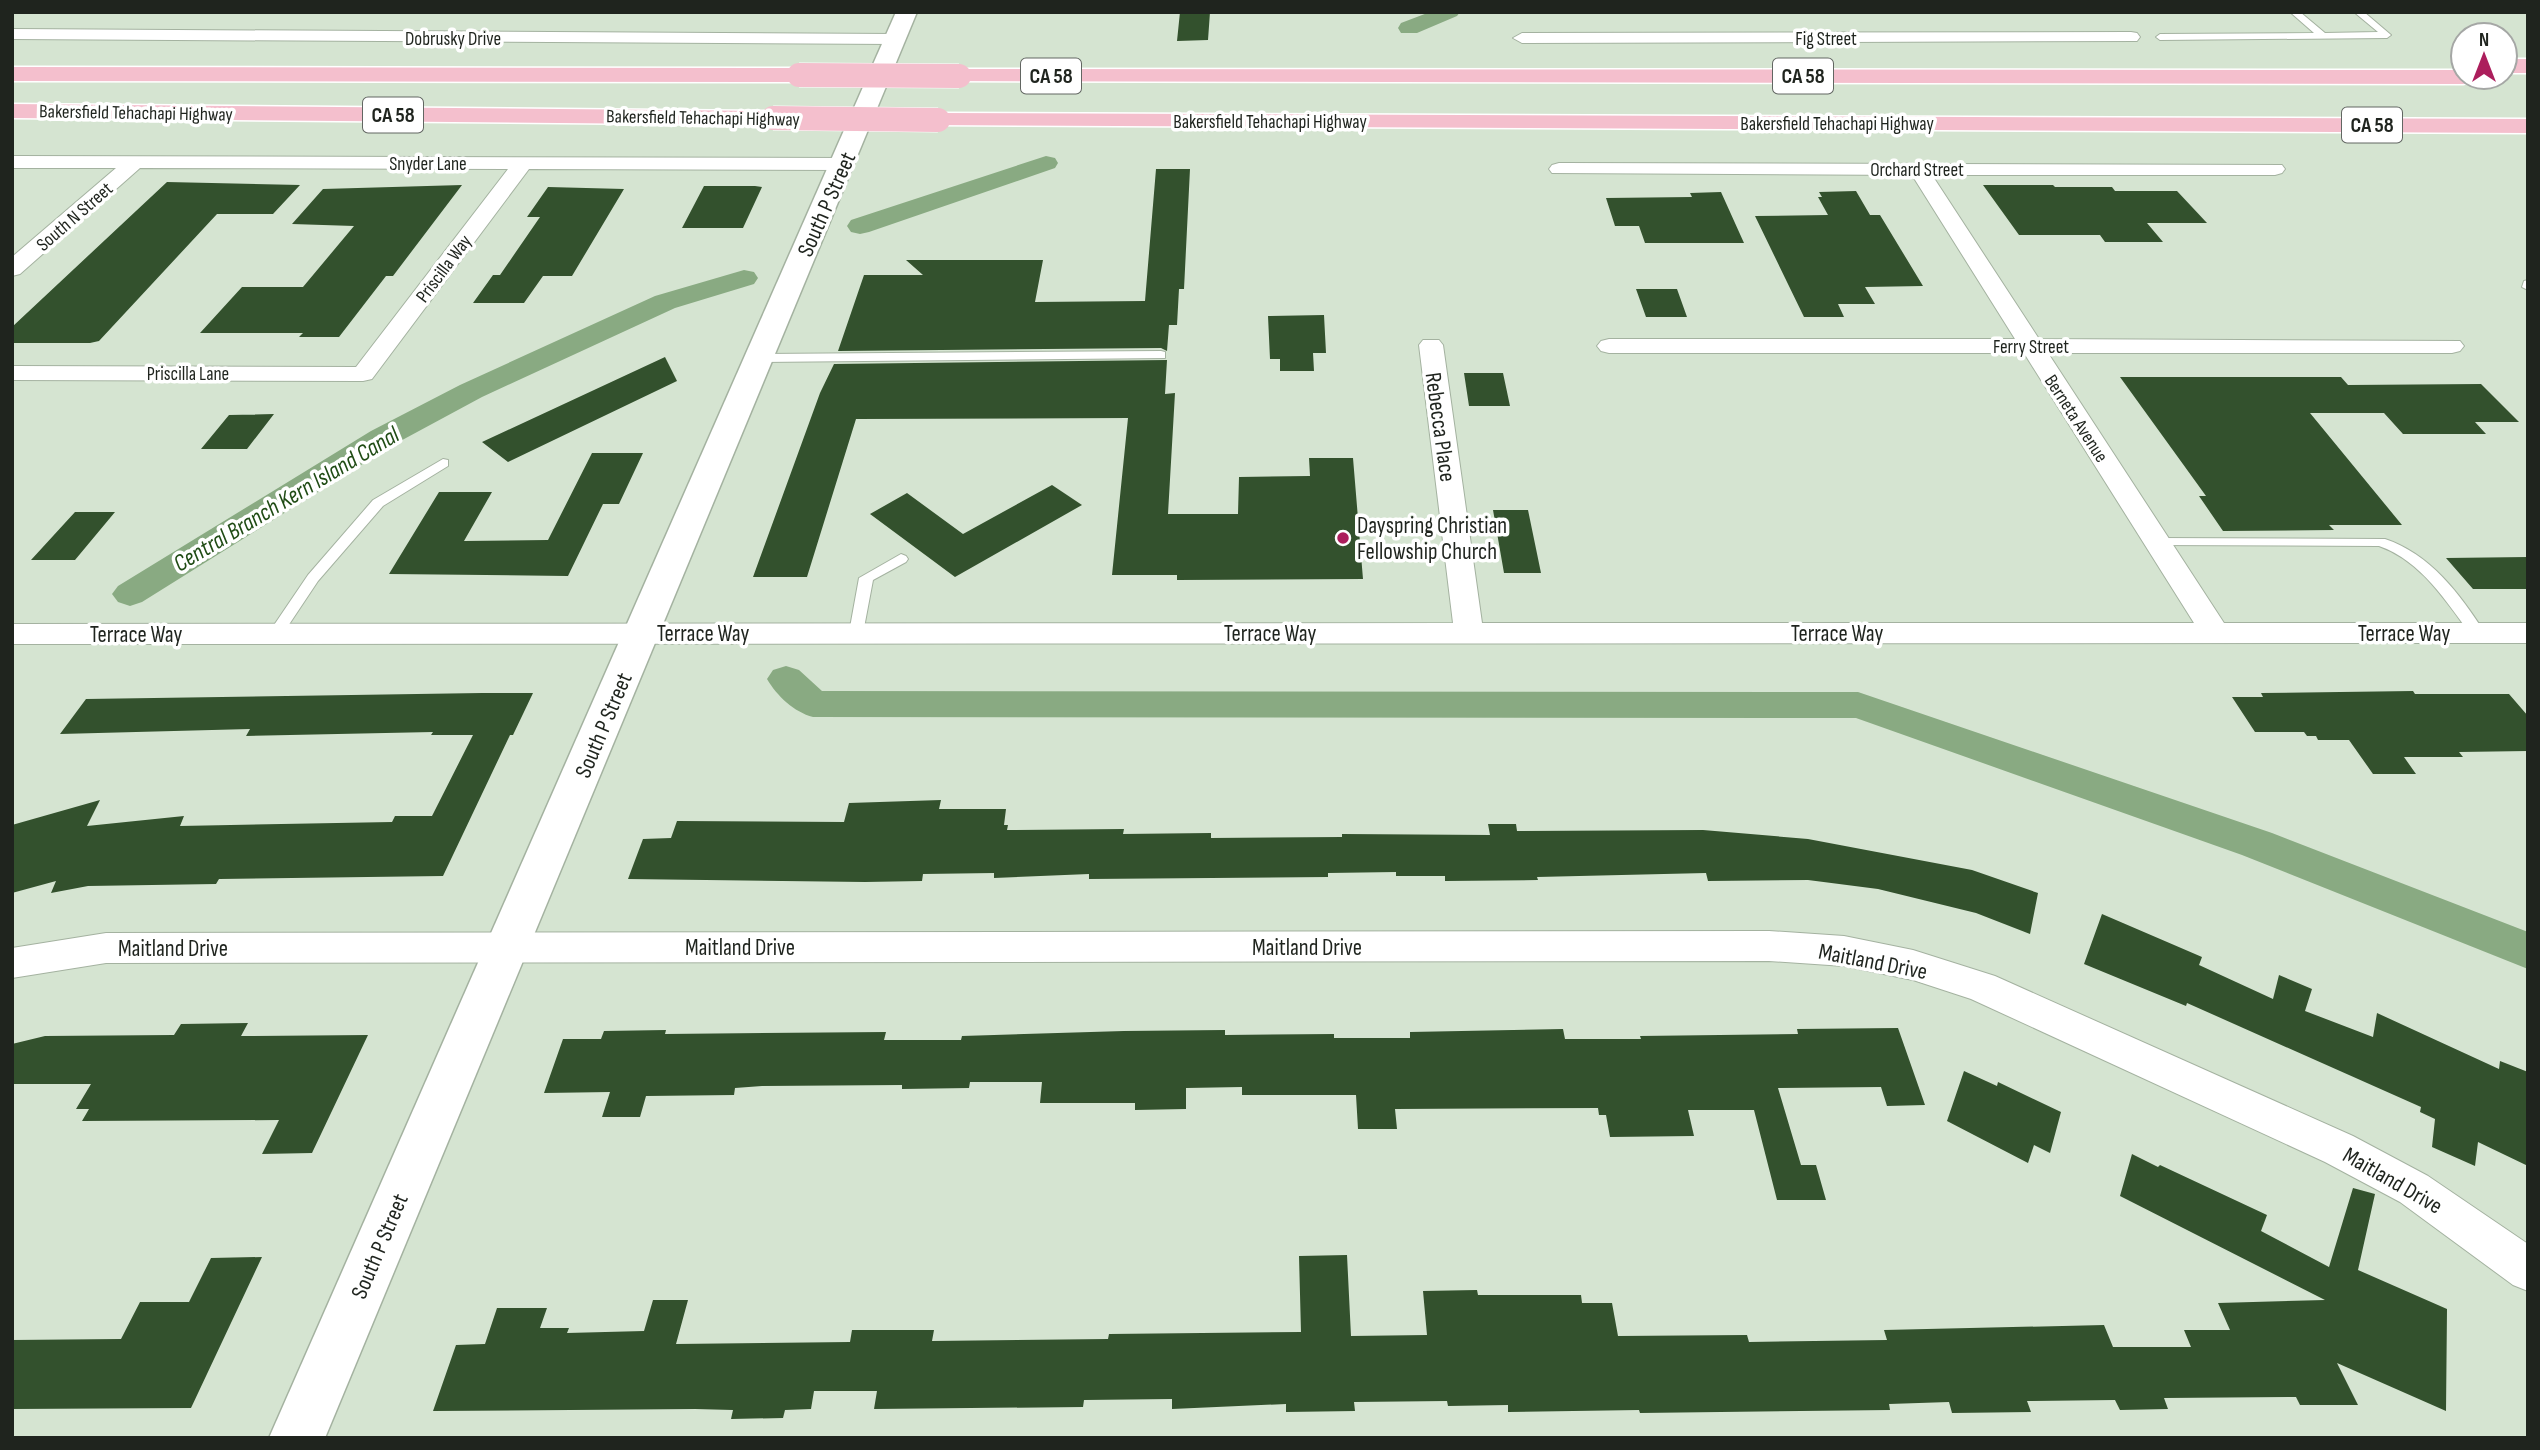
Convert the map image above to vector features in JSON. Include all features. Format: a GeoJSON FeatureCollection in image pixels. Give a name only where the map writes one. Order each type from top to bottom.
{"type":"FeatureCollection","features":[{"type":"Feature","properties":{"kind":"highway"},"geometry":{"type":"LineString","coordinates":[[12,51],[449,74]]}},
{"type":"Feature","properties":{"kind":"highway"},"geometry":{"type":"LineString","coordinates":[[2184,76],[2449,68]]}},
{"type":"Feature","properties":{"kind":"highway","name":"Bakersfield Tehachapi Highway"},"geometry":{"type":"LineString","coordinates":[[12,74],[2449,77]]}},
{"type":"Feature","properties":{"kind":"highway","name":"Bakersfield Tehachapi Highway"},"geometry":{"type":"LineString","coordinates":[[12,111],[938,120],[2528,126]]}},
{"type":"Feature","properties":{"kind":"highway"},"geometry":{"type":"LineString","coordinates":[[2216,124],[2528,139]]}},
{"type":"Feature","properties":{"kind":"street","name":"South P Street"},"geometry":{"type":"LineString","coordinates":[[297,1438],[845,163],[907,12]]}},
{"type":"Feature","properties":{"kind":"street"},"geometry":{"type":"LineString","coordinates":[[275,37],[298,19]]}},
{"type":"Feature","properties":{"kind":"street"},"geometry":{"type":"LineString","coordinates":[[1824,21],[1834,38]]}},
{"type":"Feature","properties":{"kind":"street","name":"Dobrusky Drive"},"geometry":{"type":"LineString","coordinates":[[12,34],[895,39]]}},
{"type":"Feature","properties":{"kind":"street","name":"Fig Street"},"geometry":{"type":"LineString","coordinates":[[1522,38],[2131,37]]}},
{"type":"Feature","properties":{"kind":"street","name":"Snyder Lane"},"geometry":{"type":"LineString","coordinates":[[12,162],[845,163]]}},
{"type":"Feature","properties":{"kind":"street","name":"South N Street"},"geometry":{"type":"LineString","coordinates":[[12,270],[135,162]]}},
{"type":"Feature","properties":{"kind":"street","name":"Priscilla Way"},"geometry":{"type":"LineString","coordinates":[[363,373],[523,163]]}},
{"type":"Feature","properties":{"kind":"street","name":"Orchard Street"},"geometry":{"type":"LineString","coordinates":[[1559,169],[2276,169]]}},
{"type":"Feature","properties":{"kind":"street","name":"Berneta Avenue"},"geometry":{"type":"LineString","coordinates":[[1917,169],[2214,633]]}},
{"type":"Feature","properties":{"kind":"street","name":"Rebecca Place"},"geometry":{"type":"LineString","coordinates":[[1431,345],[1469,633]]}},
{"type":"Feature","properties":{"kind":"street","name":"Ferry Street"},"geometry":{"type":"LineString","coordinates":[[1609,346],[2452,346]]}},
{"type":"Feature","properties":{"kind":"street","name":"Priscilla Lane"},"geometry":{"type":"LineString","coordinates":[[12,373],[363,373]]}},
{"type":"Feature","properties":{"kind":"street","name":"Terrace Way"},"geometry":{"type":"LineString","coordinates":[[12,634],[2528,633]]}},
{"type":"Feature","properties":{"kind":"street","name":"Maitland Drive"},"geometry":{"type":"LineString","coordinates":[[12,963],[106,948],[1769,946],[1844,951],[1913,965],[1982,987],[2339,1149],[2414,1189],[2528,1270]]}},
{"type":"Feature","properties":{"kind":"lane"},"geometry":{"type":"LineString","coordinates":[[2294,12],[2323,36]]}},
{"type":"Feature","properties":{"kind":"lane"},"geometry":{"type":"LineString","coordinates":[[2160,37],[2387,35],[2358,12]]}},
{"type":"Feature","properties":{"kind":"lane"},"geometry":{"type":"LineString","coordinates":[[760,358],[1161,355]]}},
{"type":"Feature","properties":{"kind":"lane"},"geometry":{"type":"LineString","coordinates":[[275,634],[313,578],[378,503],[443,463]]}},
{"type":"Feature","properties":{"kind":"lane"},"geometry":{"type":"LineString","coordinates":[[2157,542],[2380,542],[2393,545],[2416,558],[2427,569],[2478,633]]}},
{"type":"Feature","properties":{"kind":"lane"},"geometry":{"type":"LineString","coordinates":[[856,633],[866,578],[901,559]]}},
{"type":"Feature","properties":{"kind":"building"},"geometry":{"type":"Polygon","coordinates":[[[1180,12],[1210,12],[1208,40],[1177,41],[1180,12]]]}},
{"type":"Feature","properties":{"kind":"building"},"geometry":{"type":"Polygon","coordinates":[[[1156,169],[1190,169],[1184,289],[1179,289],[1177,325],[1169,325],[1167,351],[1161,348],[838,351],[864,275],[923,275],[906,260],[1043,260],[1035,302],[1145,301],[1156,169]]]}},
{"type":"Feature","properties":{"kind":"building"},"geometry":{"type":"Polygon","coordinates":[[[167,182],[300,185],[273,214],[217,214],[99,341],[12,343],[12,327],[167,182]]]}},
{"type":"Feature","properties":{"kind":"building"},"geometry":{"type":"Polygon","coordinates":[[[462,185],[393,276],[386,276],[339,337],[299,337],[303,333],[200,333],[242,287],[303,287],[354,226],[292,224],[323,189],[462,185]]]}},
{"type":"Feature","properties":{"kind":"building"},"geometry":{"type":"Polygon","coordinates":[[[1983,185],[2053,185],[2112,187],[2115,191],[2177,191],[2207,223],[2147,223],[2163,242],[2105,242],[2100,235],[2019,235],[1983,185]]]}},
{"type":"Feature","properties":{"kind":"building"},"geometry":{"type":"Polygon","coordinates":[[[704,186],[762,187],[743,228],[682,228],[704,186]]]}},
{"type":"Feature","properties":{"kind":"building"},"geometry":{"type":"Polygon","coordinates":[[[548,187],[624,189],[572,276],[543,276],[524,303],[473,303],[493,275],[500,275],[540,217],[527,217],[548,187]]]}},
{"type":"Feature","properties":{"kind":"building"},"geometry":{"type":"Polygon","coordinates":[[[1856,191],[1870,215],[1880,215],[1923,286],[1865,287],[1875,304],[1838,304],[1844,317],[1804,317],[1755,216],[1828,215],[1818,197],[1822,197],[1819,192],[1856,191]]]}},
{"type":"Feature","properties":{"kind":"building"},"geometry":{"type":"Polygon","coordinates":[[[1721,192],[1744,243],[1645,243],[1639,226],[1615,226],[1606,198],[1692,197],[1690,193],[1721,192]]]}},
{"type":"Feature","properties":{"kind":"building"},"geometry":{"type":"Polygon","coordinates":[[[1636,289],[1677,289],[1687,317],[1646,317],[1636,289]]]}},
{"type":"Feature","properties":{"kind":"building"},"geometry":{"type":"Polygon","coordinates":[[[1324,315],[1326,353],[1313,353],[1314,371],[1280,371],[1280,359],[1270,359],[1268,316],[1324,315]]]}},
{"type":"Feature","properties":{"kind":"building"},"geometry":{"type":"Polygon","coordinates":[[[665,357],[677,381],[508,462],[482,442],[665,357]]]}},
{"type":"Feature","properties":{"kind":"building"},"geometry":{"type":"Polygon","coordinates":[[[1167,360],[1165,394],[1175,393],[1168,514],[1238,514],[1239,477],[1310,476],[1309,458],[1353,458],[1363,579],[1177,580],[1177,575],[1112,575],[1128,418],[856,419],[807,577],[753,577],[820,393],[834,364],[1167,360]]]}},
{"type":"Feature","properties":{"kind":"building"},"geometry":{"type":"Polygon","coordinates":[[[1464,373],[1503,373],[1510,406],[1469,406],[1464,373]]]}},
{"type":"Feature","properties":{"kind":"building"},"geometry":{"type":"Polygon","coordinates":[[[2120,377],[2341,377],[2348,385],[2481,384],[2519,422],[2475,422],[2486,434],[2403,434],[2384,413],[2310,413],[2402,525],[2329,525],[2334,530],[2223,531],[2199,496],[2206,496],[2120,377]]]}},
{"type":"Feature","properties":{"kind":"building"},"geometry":{"type":"Polygon","coordinates":[[[274,414],[247,449],[201,449],[229,415],[274,414]]]}},
{"type":"Feature","properties":{"kind":"building"},"geometry":{"type":"Polygon","coordinates":[[[592,453],[643,453],[619,504],[603,504],[568,576],[389,574],[439,492],[492,492],[464,541],[548,540],[592,453]]]}},
{"type":"Feature","properties":{"kind":"building"},"geometry":{"type":"Polygon","coordinates":[[[1052,485],[1082,505],[955,577],[870,514],[907,493],[963,534],[1052,485]]]}},
{"type":"Feature","properties":{"kind":"building"},"geometry":{"type":"Polygon","coordinates":[[[1493,510],[1528,510],[1541,573],[1504,573],[1493,510]]]}},
{"type":"Feature","properties":{"kind":"building"},"geometry":{"type":"Polygon","coordinates":[[[75,512],[115,512],[75,560],[31,560],[75,512]]]}},
{"type":"Feature","properties":{"kind":"building"},"geometry":{"type":"Polygon","coordinates":[[[2528,557],[2528,589],[2473,589],[2446,558],[2528,557]]]}},
{"type":"Feature","properties":{"kind":"building"},"geometry":{"type":"Polygon","coordinates":[[[2413,691],[2415,694],[2509,694],[2528,716],[2528,751],[2459,752],[2463,757],[2404,757],[2416,774],[2373,774],[2349,740],[2318,740],[2316,736],[2307,736],[2304,732],[2255,732],[2232,697],[2263,697],[2261,693],[2413,691]]]}},
{"type":"Feature","properties":{"kind":"building"},"geometry":{"type":"Polygon","coordinates":[[[533,693],[513,735],[510,735],[443,876],[219,879],[216,884],[88,886],[51,893],[56,881],[12,893],[12,825],[100,800],[87,826],[184,816],[180,826],[392,822],[395,816],[432,816],[473,735],[431,735],[433,732],[246,736],[250,729],[60,734],[86,699],[533,693]]]}},
{"type":"Feature","properties":{"kind":"building"},"geometry":{"type":"Polygon","coordinates":[[[941,800],[939,809],[1006,809],[1004,825],[1008,825],[1007,830],[1124,829],[1123,834],[1211,833],[1211,838],[1342,837],[1342,834],[1490,835],[1488,824],[1516,824],[1517,831],[1703,830],[1808,839],[1972,870],[2038,893],[2030,934],[1976,913],[1878,889],[1808,880],[1708,881],[1706,873],[1445,881],[1445,876],[1396,876],[1396,872],[1328,873],[1328,877],[1089,879],[1089,874],[994,878],[994,873],[923,874],[922,881],[865,882],[628,879],[643,839],[671,838],[677,821],[844,822],[849,803],[941,800]]]}},
{"type":"Feature","properties":{"kind":"building"},"geometry":{"type":"Polygon","coordinates":[[[2102,914],[2202,957],[2199,965],[2273,999],[2279,975],[2312,989],[2305,1011],[2373,1037],[2377,1013],[2499,1069],[2500,1061],[2528,1072],[2528,1166],[2478,1142],[2475,1166],[2432,1147],[2435,1119],[2420,1112],[2421,1107],[2187,1003],[2186,1006],[2084,964],[2102,914]]]}},
{"type":"Feature","properties":{"kind":"building"},"geometry":{"type":"Polygon","coordinates":[[[248,1023],[241,1036],[368,1035],[312,1153],[262,1154],[279,1120],[82,1121],[89,1109],[76,1109],[91,1084],[12,1084],[12,1044],[45,1036],[174,1035],[181,1024],[248,1023]]]}},
{"type":"Feature","properties":{"kind":"building"},"geometry":{"type":"Polygon","coordinates":[[[1898,1028],[1925,1105],[1887,1106],[1881,1087],[1778,1088],[1801,1165],[1816,1165],[1826,1200],[1777,1200],[1754,1110],[1688,1110],[1694,1136],[1610,1137],[1606,1115],[1599,1115],[1598,1108],[1395,1109],[1397,1129],[1358,1129],[1356,1095],[1242,1095],[1242,1087],[1186,1088],[1186,1109],[1135,1110],[1135,1103],[1040,1103],[1042,1082],[970,1082],[969,1088],[902,1089],[902,1085],[762,1086],[735,1088],[734,1095],[646,1096],[640,1117],[602,1117],[610,1092],[544,1093],[563,1039],[601,1039],[604,1031],[666,1030],[665,1034],[886,1032],[884,1040],[961,1040],[962,1036],[1225,1030],[1225,1035],[1334,1034],[1334,1038],[1410,1038],[1410,1032],[1563,1029],[1565,1039],[1641,1039],[1640,1036],[1798,1034],[1797,1029],[1898,1028]]]}},
{"type":"Feature","properties":{"kind":"building"},"geometry":{"type":"Polygon","coordinates":[[[1964,1071],[1997,1086],[1998,1082],[2061,1112],[2050,1153],[2034,1145],[2028,1163],[1947,1121],[1964,1071]]]}},
{"type":"Feature","properties":{"kind":"building"},"geometry":{"type":"Polygon","coordinates":[[[2132,1154],[2267,1215],[2261,1231],[2329,1267],[2353,1188],[2375,1194],[2358,1270],[2447,1309],[2446,1411],[2337,1363],[2358,1405],[2300,1405],[2296,1397],[2164,1398],[2168,1409],[2120,1410],[2115,1400],[2027,1401],[2031,1412],[1952,1413],[1949,1402],[1889,1404],[1890,1410],[1640,1413],[1639,1410],[1508,1412],[1508,1405],[1448,1406],[1447,1401],[1354,1402],[1355,1411],[1286,1412],[1286,1404],[1172,1409],[1172,1399],[1084,1400],[1083,1407],[874,1409],[877,1391],[814,1391],[811,1409],[785,1410],[783,1418],[731,1419],[733,1410],[695,1409],[433,1411],[456,1345],[485,1344],[497,1308],[547,1308],[540,1328],[569,1328],[567,1333],[644,1331],[653,1300],[688,1300],[676,1344],[850,1342],[852,1330],[934,1330],[932,1341],[1108,1339],[1109,1334],[1301,1332],[1299,1256],[1347,1255],[1351,1336],[1427,1335],[1423,1291],[1477,1290],[1478,1295],[1581,1295],[1582,1303],[1612,1303],[1618,1336],[1747,1335],[1749,1342],[1887,1340],[1884,1330],[2104,1325],[2113,1347],[2191,1347],[2184,1330],[2230,1330],[2218,1303],[2325,1300],[2120,1196],[2132,1154]]]}},
{"type":"Feature","properties":{"kind":"building"},"geometry":{"type":"Polygon","coordinates":[[[262,1257],[191,1408],[12,1409],[12,1340],[121,1339],[140,1302],[189,1302],[211,1258],[262,1257]]]}},
{"type":"Feature","properties":{"kind":"waterway"},"geometry":{"type":"LineString","coordinates":[[1409,28],[1450,12]]}},
{"type":"Feature","properties":{"kind":"waterway"},"geometry":{"type":"LineString","coordinates":[[860,226],[1046,163]]}},
{"type":"Feature","properties":{"kind":"waterway","name":"Central Branch Kern Island Canal"},"geometry":{"type":"LineString","coordinates":[[130,594],[382,438],[471,391],[665,302],[744,278]]}},
{"type":"Feature","properties":{"kind":"waterway"},"geometry":{"type":"LineString","coordinates":[[786,679],[813,704],[1858,705],[2257,844],[2528,951]]}},
{"type":"Feature","properties":{"kind":"place","name":"Dayspring Christian Fellowship Church"},"geometry":{"type":"Point","coordinates":[1343,538]}}]}
